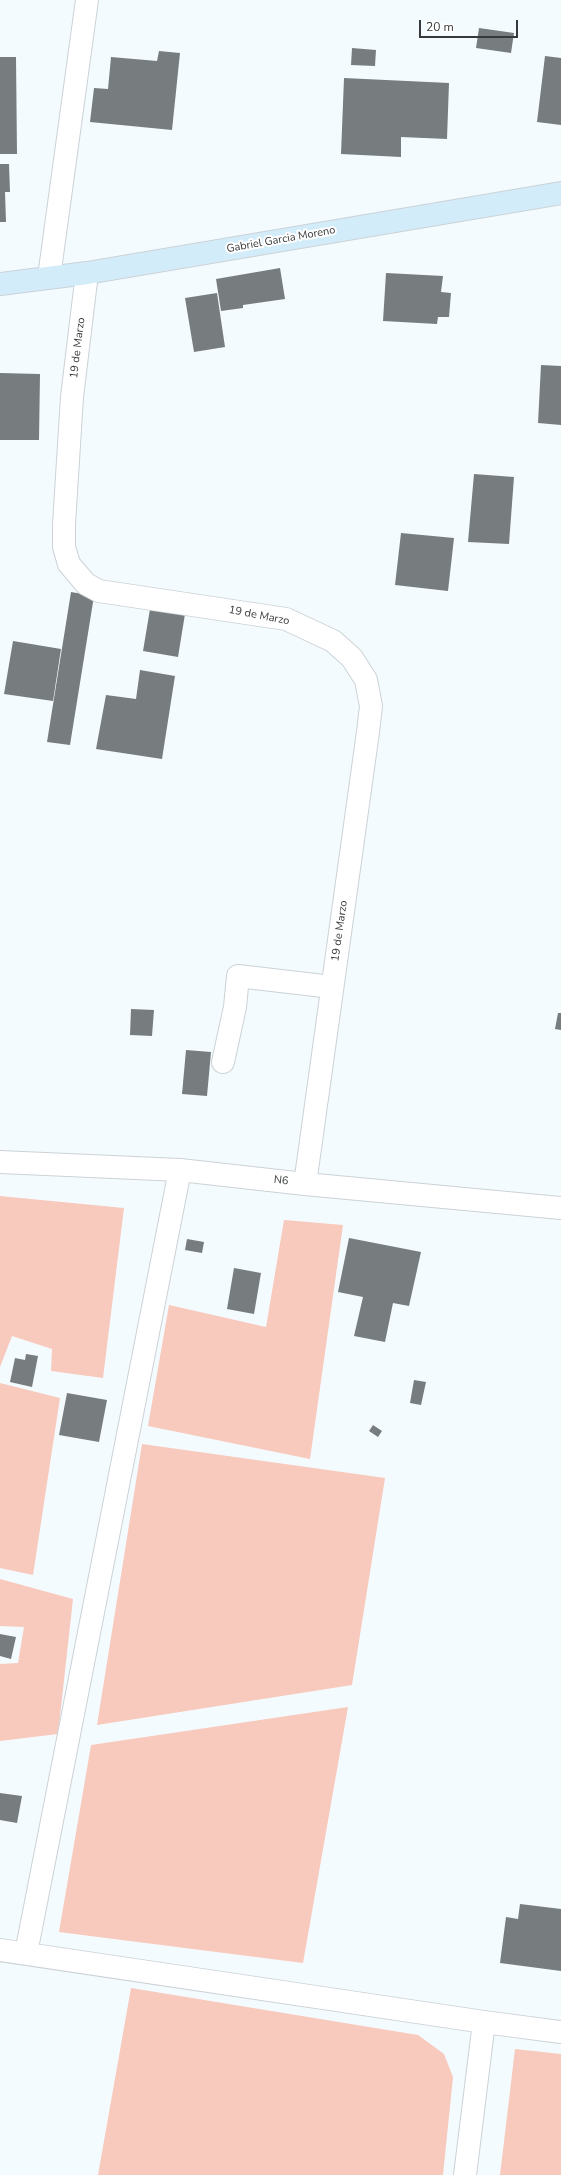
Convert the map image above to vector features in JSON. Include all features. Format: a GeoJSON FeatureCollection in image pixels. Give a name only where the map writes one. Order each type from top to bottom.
{"type":"FeatureCollection","features":[{"type":"Feature","properties":{"kind":"street"},"geometry":{"type":"LineString","coordinates":[[49,277],[87,0]]}},
{"type":"Feature","properties":{"kind":"street","name":"Gabriel Garcia Moreno"},"geometry":{"type":"LineString","coordinates":[[0,284],[87,273],[561,193]]}},
{"type":"Feature","properties":{"kind":"street","name":"19 de Marzo"},"geometry":{"type":"LineString","coordinates":[[87,273],[72,397],[64,524],[64,547],[69,564],[86,584],[98,591],[286,619],[333,641],[352,658],[366,680],[371,706],[305,1184]]}},
{"type":"Feature","properties":{"kind":"street"},"geometry":{"type":"LineString","coordinates":[[223,1062],[235,1007],[238,976],[332,988]]}},
{"type":"Feature","properties":{"kind":"street","name":"N6"},"geometry":{"type":"LineString","coordinates":[[0,1162],[180,1170],[305,1184],[561,1208]]}},
{"type":"Feature","properties":{"kind":"street"},"geometry":{"type":"LineString","coordinates":[[26,1953],[180,1170]]}},
{"type":"Feature","properties":{"kind":"street"},"geometry":{"type":"LineString","coordinates":[[0,1950],[484,2022],[561,2032]]}},
{"type":"Feature","properties":{"kind":"street"},"geometry":{"type":"LineString","coordinates":[[465,2175],[484,2022]]}},
{"type":"Feature","properties":{"kind":"shaded area"},"geometry":{"type":"Polygon","coordinates":[[[0,1196],[124,1208],[103,1378],[51,1371],[52,1349],[12,1336],[0,1367],[0,1196]]]}},
{"type":"Feature","properties":{"kind":"shaded area"},"geometry":{"type":"Polygon","coordinates":[[[284,1220],[343,1225],[310,1459],[148,1426],[169,1305],[266,1327],[284,1220]]]}},
{"type":"Feature","properties":{"kind":"shaded area"},"geometry":{"type":"Polygon","coordinates":[[[0,1383],[60,1398],[33,1575],[0,1568],[0,1383]]]}},
{"type":"Feature","properties":{"kind":"shaded area"},"geometry":{"type":"Polygon","coordinates":[[[142,1444],[385,1478],[352,1685],[97,1725],[142,1444]]]}},
{"type":"Feature","properties":{"kind":"shaded area"},"geometry":{"type":"Polygon","coordinates":[[[0,1579],[73,1599],[58,1734],[0,1741],[0,1664],[18,1663],[24,1627],[0,1626],[0,1579]]]}},
{"type":"Feature","properties":{"kind":"shaded area"},"geometry":{"type":"Polygon","coordinates":[[[348,1707],[303,1963],[59,1932],[91,1745],[348,1707]]]}},
{"type":"Feature","properties":{"kind":"shaded area"},"geometry":{"type":"Polygon","coordinates":[[[131,1988],[418,2035],[444,2054],[453,2077],[443,2175],[98,2175],[131,1988]]]}},
{"type":"Feature","properties":{"kind":"shaded area"},"geometry":{"type":"Polygon","coordinates":[[[515,2049],[561,2054],[561,2175],[500,2175],[515,2049]]]}},
{"type":"Feature","properties":{"kind":"building"},"geometry":{"type":"Polygon","coordinates":[[[479,28],[514,33],[511,53],[476,48],[479,28]]]}},
{"type":"Feature","properties":{"kind":"building"},"geometry":{"type":"Polygon","coordinates":[[[352,48],[376,50],[375,66],[351,65],[352,48]]]}},
{"type":"Feature","properties":{"kind":"building"},"geometry":{"type":"Polygon","coordinates":[[[159,51],[180,53],[172,130],[90,122],[94,88],[108,89],[111,57],[157,61],[159,51]]]}},
{"type":"Feature","properties":{"kind":"building"},"geometry":{"type":"Polygon","coordinates":[[[545,56],[561,58],[561,125],[537,122],[545,56]]]}},
{"type":"Feature","properties":{"kind":"building"},"geometry":{"type":"Polygon","coordinates":[[[0,57],[16,57],[17,154],[0,154],[0,57]]]}},
{"type":"Feature","properties":{"kind":"building"},"geometry":{"type":"Polygon","coordinates":[[[344,78],[449,83],[447,139],[401,137],[401,157],[341,154],[344,78]]]}},
{"type":"Feature","properties":{"kind":"building"},"geometry":{"type":"Polygon","coordinates":[[[0,164],[9,164],[10,192],[5,192],[6,222],[0,222],[0,164]]]}},
{"type":"Feature","properties":{"kind":"building"},"geometry":{"type":"Polygon","coordinates":[[[280,268],[285,299],[243,305],[243,308],[221,311],[216,279],[280,268]]]}},
{"type":"Feature","properties":{"kind":"building"},"geometry":{"type":"Polygon","coordinates":[[[386,273],[443,276],[441,292],[451,293],[449,317],[438,317],[437,324],[383,321],[386,273]]]}},
{"type":"Feature","properties":{"kind":"building"},"geometry":{"type":"Polygon","coordinates":[[[217,293],[225,347],[194,352],[185,298],[217,293]]]}},
{"type":"Feature","properties":{"kind":"building"},"geometry":{"type":"Polygon","coordinates":[[[541,365],[561,366],[561,425],[538,423],[541,365]]]}},
{"type":"Feature","properties":{"kind":"building"},"geometry":{"type":"Polygon","coordinates":[[[0,373],[40,374],[39,440],[0,440],[0,373]]]}},
{"type":"Feature","properties":{"kind":"building"},"geometry":{"type":"Polygon","coordinates":[[[474,474],[514,477],[509,544],[468,542],[474,474]]]}},
{"type":"Feature","properties":{"kind":"building"},"geometry":{"type":"Polygon","coordinates":[[[401,533],[454,538],[448,591],[395,585],[401,533]]]}},
{"type":"Feature","properties":{"kind":"building"},"geometry":{"type":"Polygon","coordinates":[[[71,592],[94,596],[70,745],[47,742],[71,592]]]}},
{"type":"Feature","properties":{"kind":"building"},"geometry":{"type":"Polygon","coordinates":[[[150,609],[185,614],[178,657],[143,651],[150,609]]]}},
{"type":"Feature","properties":{"kind":"building"},"geometry":{"type":"Polygon","coordinates":[[[13,641],[61,649],[53,701],[4,694],[13,641]]]}},
{"type":"Feature","properties":{"kind":"building"},"geometry":{"type":"Polygon","coordinates":[[[140,670],[175,676],[162,759],[96,749],[106,695],[136,699],[140,670]]]}},
{"type":"Feature","properties":{"kind":"building"},"geometry":{"type":"Polygon","coordinates":[[[131,1009],[154,1010],[152,1036],[130,1035],[131,1009]]]}},
{"type":"Feature","properties":{"kind":"building"},"geometry":{"type":"Polygon","coordinates":[[[558,1013],[561,1013],[561,1030],[555,1029],[558,1013]]]}},
{"type":"Feature","properties":{"kind":"building"},"geometry":{"type":"Polygon","coordinates":[[[186,1050],[211,1052],[207,1096],[182,1094],[186,1050]]]}},
{"type":"Feature","properties":{"kind":"building"},"geometry":{"type":"Polygon","coordinates":[[[349,1238],[421,1252],[409,1306],[393,1303],[385,1342],[354,1336],[363,1297],[338,1292],[349,1238]]]}},
{"type":"Feature","properties":{"kind":"building"},"geometry":{"type":"Polygon","coordinates":[[[187,1239],[204,1242],[202,1253],[185,1250],[187,1239]]]}},
{"type":"Feature","properties":{"kind":"building"},"geometry":{"type":"Polygon","coordinates":[[[234,1268],[261,1273],[254,1314],[227,1309],[234,1268]]]}},
{"type":"Feature","properties":{"kind":"building"},"geometry":{"type":"Polygon","coordinates":[[[26,1354],[38,1356],[32,1387],[10,1382],[15,1358],[25,1360],[26,1354]]]}},
{"type":"Feature","properties":{"kind":"building"},"geometry":{"type":"Polygon","coordinates":[[[414,1380],[426,1382],[421,1405],[410,1403],[414,1380]]]}},
{"type":"Feature","properties":{"kind":"building"},"geometry":{"type":"Polygon","coordinates":[[[67,1393],[107,1400],[99,1442],[59,1435],[67,1393]]]}},
{"type":"Feature","properties":{"kind":"building"},"geometry":{"type":"Polygon","coordinates":[[[373,1425],[382,1431],[378,1437],[369,1431],[373,1425]]]}},
{"type":"Feature","properties":{"kind":"building"},"geometry":{"type":"Polygon","coordinates":[[[0,1634],[16,1637],[11,1659],[0,1656],[0,1634]]]}},
{"type":"Feature","properties":{"kind":"building"},"geometry":{"type":"Polygon","coordinates":[[[0,1793],[22,1796],[17,1823],[0,1820],[0,1793]]]}},
{"type":"Feature","properties":{"kind":"building"},"geometry":{"type":"Polygon","coordinates":[[[520,1904],[561,1909],[561,1971],[500,1963],[506,1917],[518,1919],[520,1904]]]}}]}
